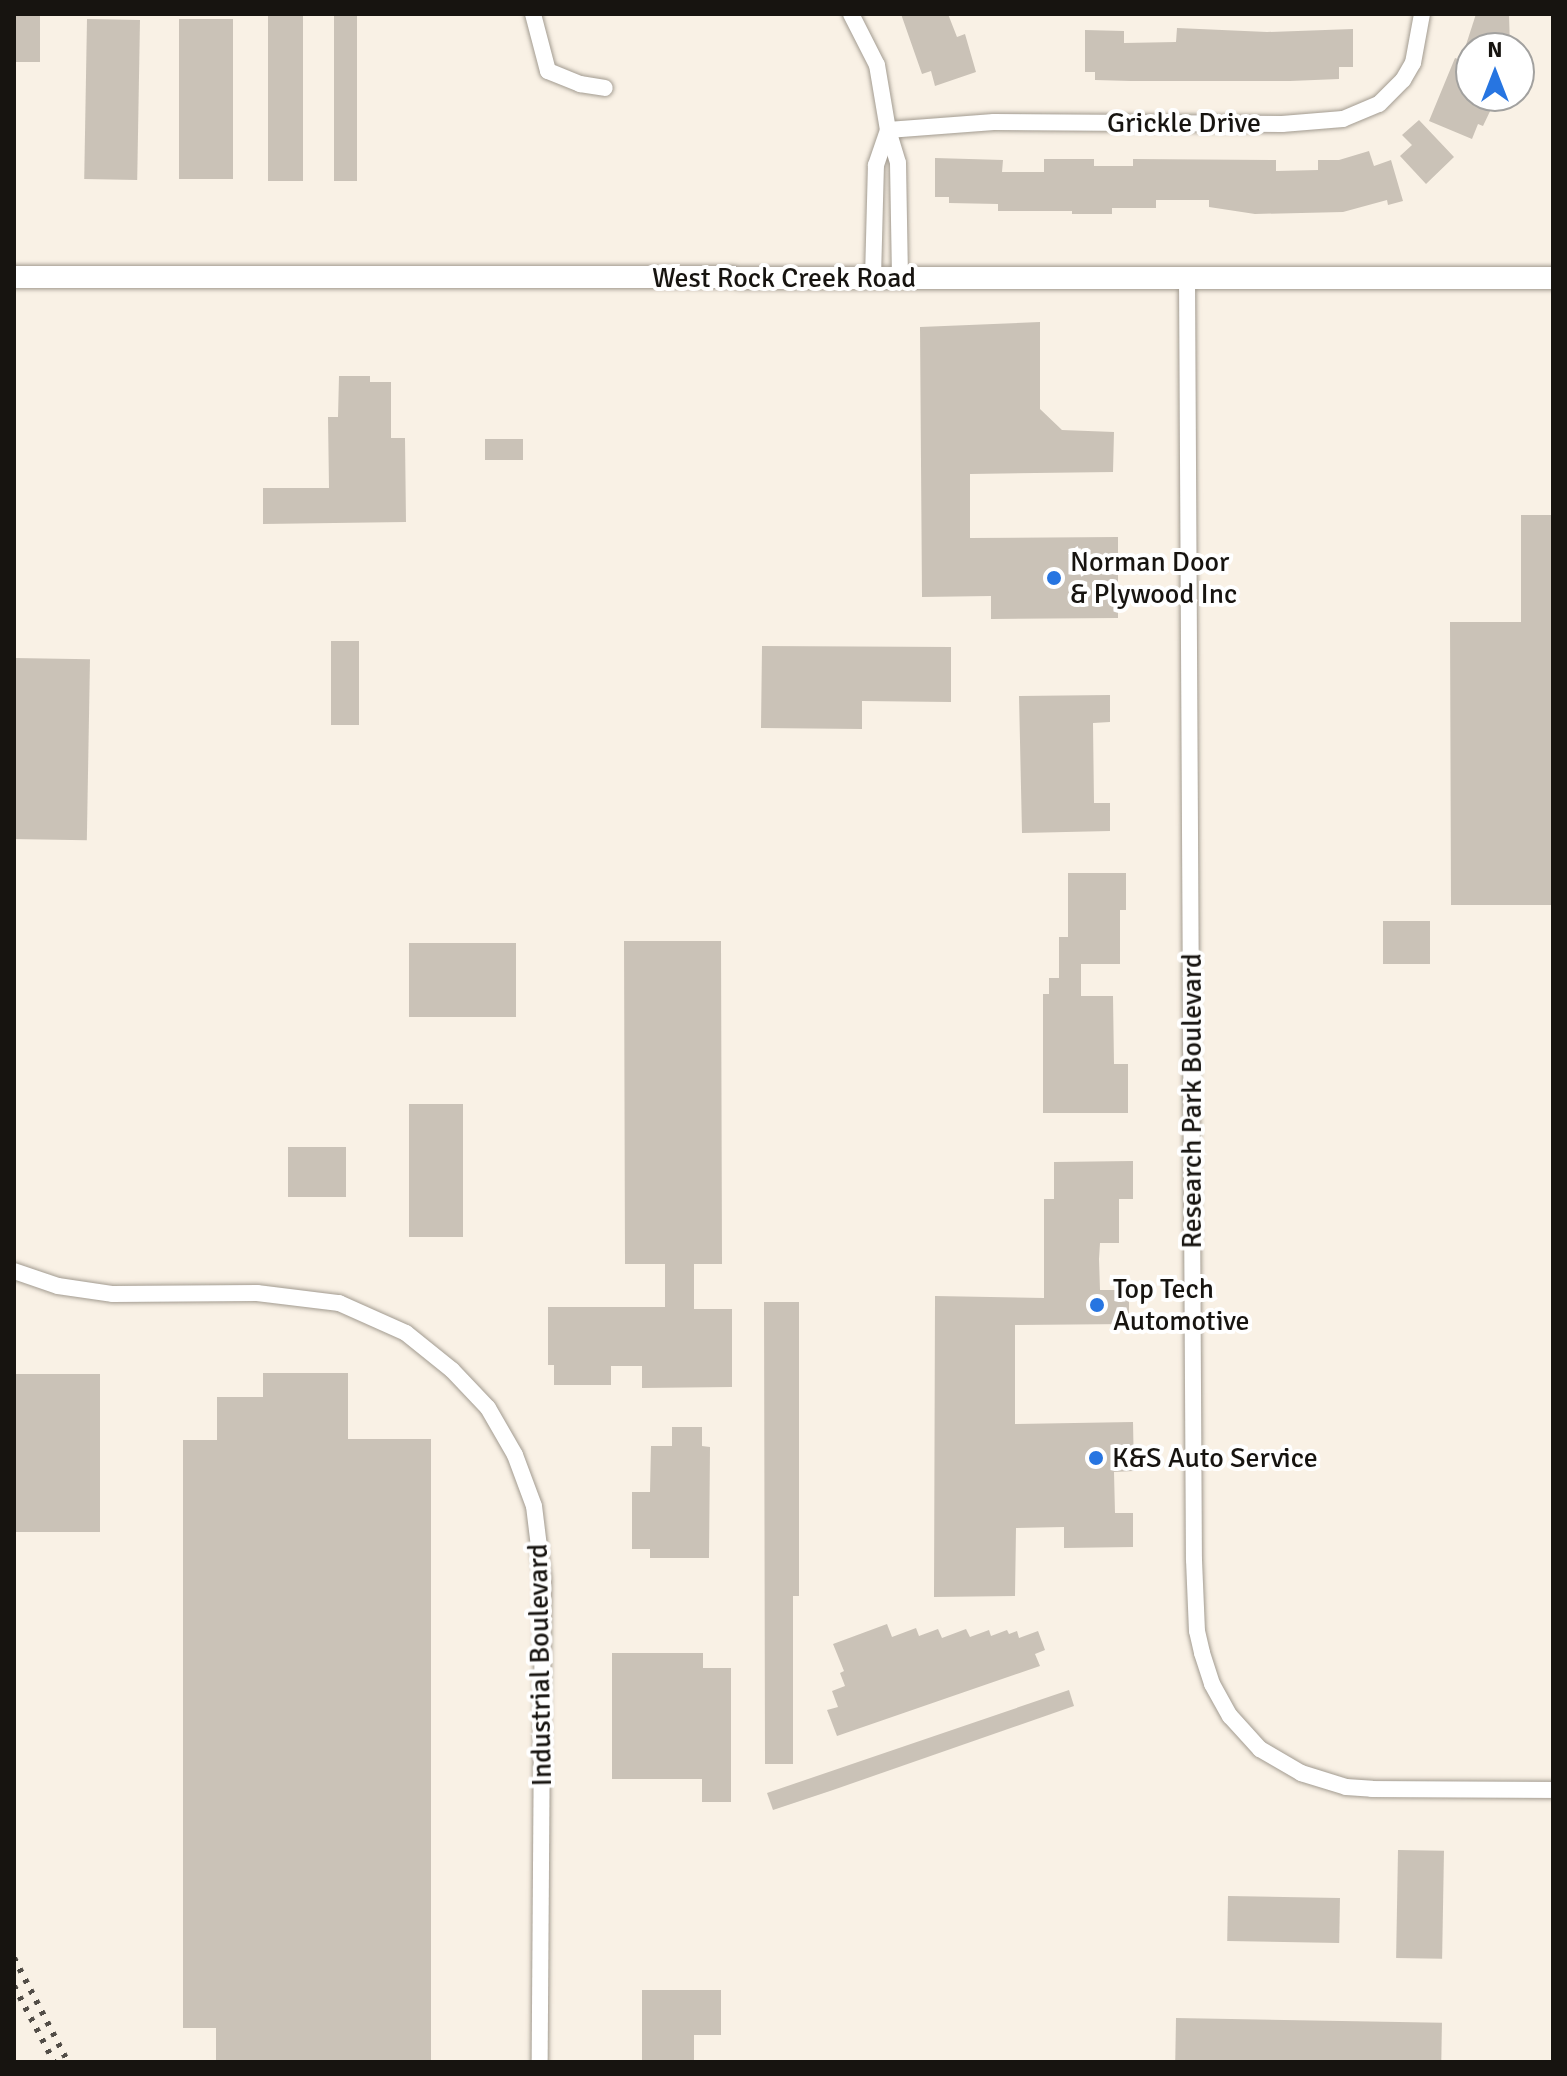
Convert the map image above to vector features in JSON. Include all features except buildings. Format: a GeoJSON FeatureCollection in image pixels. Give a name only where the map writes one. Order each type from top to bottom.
{"type":"FeatureCollection","features":[{"type":"Feature","properties":{"kind":"main road","name":"West Rock Creek Road"},"geometry":{"type":"LineString","coordinates":[[14,277],[1553,278]]}},
{"type":"Feature","properties":{"kind":"street"},"geometry":{"type":"LineString","coordinates":[[533,14],[548,71],[580,84],[605,88]]}},
{"type":"Feature","properties":{"kind":"street"},"geometry":{"type":"LineString","coordinates":[[851,14],[877,65],[888,130],[898,163],[900,278]]}},
{"type":"Feature","properties":{"kind":"street","name":"Grickle Drive"},"geometry":{"type":"LineString","coordinates":[[888,130],[994,122],[1296,124],[1343,119],[1379,104],[1403,80],[1413,63],[1422,17]]}},
{"type":"Feature","properties":{"kind":"street"},"geometry":{"type":"LineString","coordinates":[[873,278],[876,165],[888,130]]}},
{"type":"Feature","properties":{"kind":"street","name":"Research Park Boulevard"},"geometry":{"type":"LineString","coordinates":[[1187,277],[1194,1544],[1197,1631],[1202,1653],[1212,1684],[1230,1716],[1260,1749],[1301,1773],[1346,1787],[1372,1789],[1553,1790]]}},
{"type":"Feature","properties":{"kind":"street","name":"Industrial Boulevard"},"geometry":{"type":"LineString","coordinates":[[14,1271],[58,1286],[113,1294],[257,1293],[339,1303],[406,1333],[452,1370],[488,1408],[515,1455],[534,1506],[543,1579],[540,2062]]}},
{"type":"Feature","properties":{"kind":"railway"},"geometry":{"type":"LineString","coordinates":[[14,1958],[68,2062]]}},
{"type":"Feature","properties":{"kind":"railway"},"geometry":{"type":"LineString","coordinates":[[14,1986],[54,2062]]}},
{"type":"Feature","properties":{"kind":"place","name":"Norman Door & Plywood Inc"},"geometry":{"type":"Point","coordinates":[1054,578]}},
{"type":"Feature","properties":{"kind":"place","name":"Top Tech Automotive"},"geometry":{"type":"Point","coordinates":[1097,1305]}},
{"type":"Feature","properties":{"kind":"place","name":"K&S Auto Service"},"geometry":{"type":"Point","coordinates":[1096,1458]}}]}
